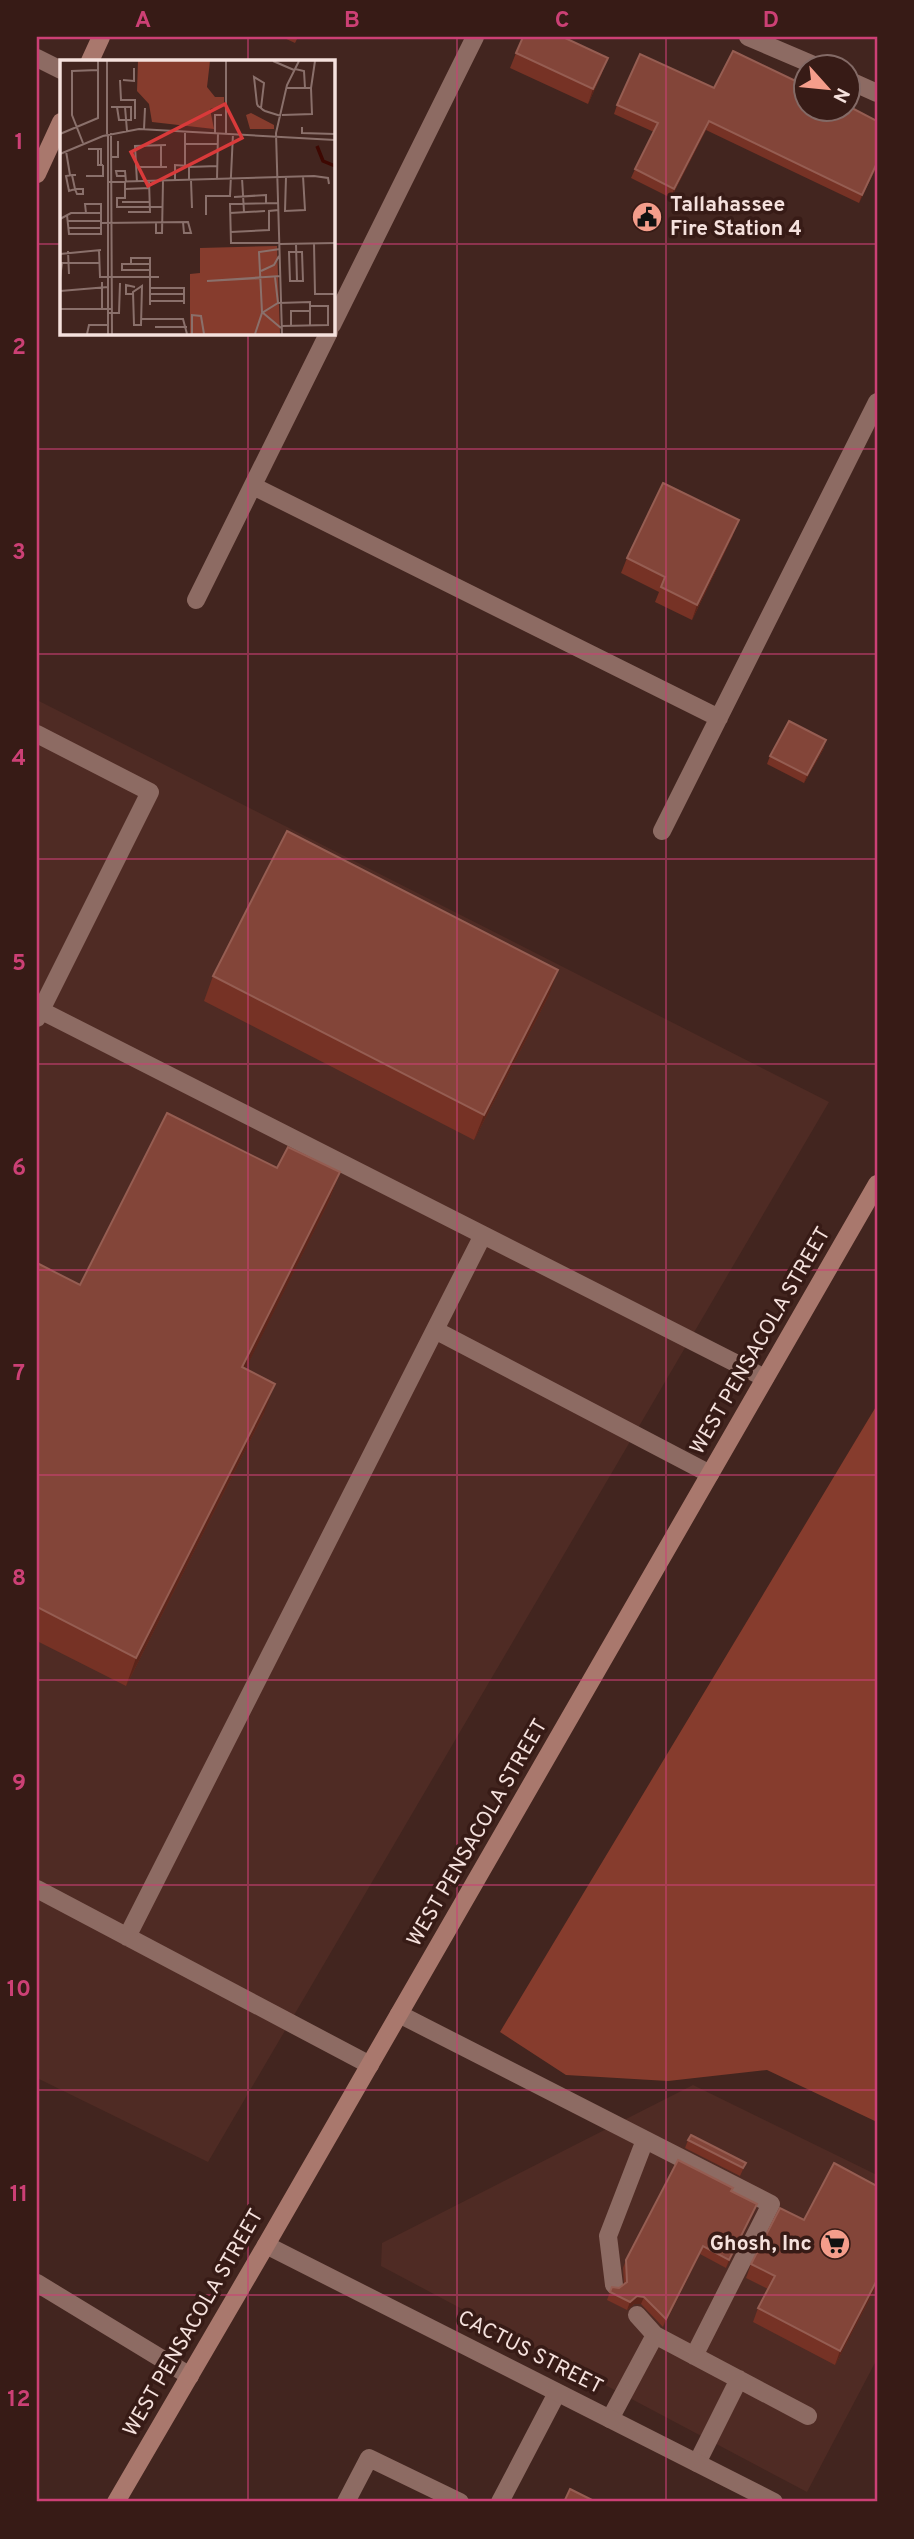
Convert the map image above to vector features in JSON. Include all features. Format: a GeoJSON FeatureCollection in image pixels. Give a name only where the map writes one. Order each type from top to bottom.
{"type":"FeatureCollection","features":[{"type":"Feature","properties":{"kind":"main road"},"geometry":{"type":"LineString","coordinates":[[90,60],[101,37]]}},
{"type":"Feature","properties":{"kind":"main road"},"geometry":{"type":"LineString","coordinates":[[37,174],[60,124]]}},
{"type":"Feature","properties":{"kind":"main road","name":"WEST PENSACOLA STREET"},"geometry":{"type":"LineString","coordinates":[[116,2502],[877,1184]]}},
{"type":"Feature","properties":{"kind":"street"},"geometry":{"type":"LineString","coordinates":[[334,321],[475,37]]}},
{"type":"Feature","properties":{"kind":"street"},"geometry":{"type":"LineString","coordinates":[[748,37],[792,56]]}},
{"type":"Feature","properties":{"kind":"street"},"geometry":{"type":"LineString","coordinates":[[37,58],[60,70]]}},
{"type":"Feature","properties":{"kind":"street"},"geometry":{"type":"LineString","coordinates":[[196,600],[328,334]]}},
{"type":"Feature","properties":{"kind":"street"},"geometry":{"type":"LineString","coordinates":[[662,831],[877,402]]}},
{"type":"Feature","properties":{"kind":"street"},"geometry":{"type":"LineString","coordinates":[[253,486],[719,718]]}},
{"type":"Feature","properties":{"kind":"street"},"geometry":{"type":"LineString","coordinates":[[37,734],[150,792],[39,1014],[765,1378]]}},
{"type":"Feature","properties":{"kind":"street"},"geometry":{"type":"LineString","coordinates":[[127,1937],[484,1235]]}},
{"type":"Feature","properties":{"kind":"street"},"geometry":{"type":"LineString","coordinates":[[435,1330],[710,1475]]}},
{"type":"Feature","properties":{"kind":"street"},"geometry":{"type":"LineString","coordinates":[[37,1889],[370,2065]]}},
{"type":"Feature","properties":{"kind":"street"},"geometry":{"type":"LineString","coordinates":[[399,2014],[771,2204],[694,2356]]}},
{"type":"Feature","properties":{"kind":"street"},"geometry":{"type":"LineString","coordinates":[[614,2286],[608,2236],[645,2140]]}},
{"type":"Feature","properties":{"kind":"street","name":"CACTUS STREET"},"geometry":{"type":"LineString","coordinates":[[266,2245],[774,2502]]}},
{"type":"Feature","properties":{"kind":"street"},"geometry":{"type":"LineString","coordinates":[[37,2283],[190,2376]]}},
{"type":"Feature","properties":{"kind":"street"},"geometry":{"type":"LineString","coordinates":[[637,2315],[655,2335],[808,2416]]}},
{"type":"Feature","properties":{"kind":"street"},"geometry":{"type":"LineString","coordinates":[[610,2419],[655,2335]]}},
{"type":"Feature","properties":{"kind":"street"},"geometry":{"type":"LineString","coordinates":[[697,2463],[739,2379]]}},
{"type":"Feature","properties":{"kind":"street"},"geometry":{"type":"LineString","coordinates":[[500,2502],[557,2393]]}},
{"type":"Feature","properties":{"kind":"street"},"geometry":{"type":"LineString","coordinates":[[346,2502],[369,2458],[460,2502]]}},
{"type":"Feature","properties":{"kind":"shaded area"},"geometry":{"type":"Polygon","coordinates":[[[37,700],[829,1102],[208,2162],[37,2078],[37,700]]]}},
{"type":"Feature","properties":{"kind":"shaded area"},"geometry":{"type":"Polygon","coordinates":[[[877,1405],[877,2122],[767,2070],[668,2081],[566,2075],[500,2032],[877,1405]]]}},
{"type":"Feature","properties":{"kind":"shaded area"},"geometry":{"type":"Polygon","coordinates":[[[693,2085],[877,2175],[877,2359],[807,2492],[381,2266],[382,2243],[693,2085]]]}},
{"type":"Feature","properties":{"kind":"building"},"geometry":{"type":"Polygon","coordinates":[[[523,37],[563,37],[608,58],[593,89],[516,53],[523,37]]]}},
{"type":"Feature","properties":{"kind":"building"},"geometry":{"type":"Polygon","coordinates":[[[733,51],[792,79],[792,122],[862,122],[862,113],[877,121],[877,163],[862,195],[709,121],[674,189],[635,169],[658,123],[617,105],[640,54],[714,88],[733,51]]]}},
{"type":"Feature","properties":{"kind":"building"},"geometry":{"type":"Polygon","coordinates":[[[663,483],[739,520],[697,605],[661,587],[665,577],[627,558],[663,483]]]}},
{"type":"Feature","properties":{"kind":"building"},"geometry":{"type":"Polygon","coordinates":[[[789,721],[826,740],[807,775],[770,756],[789,721]]]}},
{"type":"Feature","properties":{"kind":"building"},"geometry":{"type":"Polygon","coordinates":[[[287,831],[558,970],[484,1115],[213,976],[287,831]]]}},
{"type":"Feature","properties":{"kind":"building"},"geometry":{"type":"Polygon","coordinates":[[[167,1113],[277,1168],[288,1147],[340,1172],[242,1367],[275,1384],[136,1658],[37,1607],[37,1263],[80,1285],[167,1113]]]}},
{"type":"Feature","properties":{"kind":"building"},"geometry":{"type":"Polygon","coordinates":[[[691,2135],[746,2163],[743,2168],[688,2140],[691,2135]]]}},
{"type":"Feature","properties":{"kind":"building"},"geometry":{"type":"Polygon","coordinates":[[[678,2160],[733,2188],[731,2191],[757,2204],[729,2260],[703,2246],[666,2319],[644,2297],[637,2296],[630,2302],[610,2292],[612,2287],[619,2288],[627,2282],[626,2260],[678,2160]]]}},
{"type":"Feature","properties":{"kind":"building","name":"Ghosh, Inc"},"geometry":{"type":"Polygon","coordinates":[[[834,2163],[877,2186],[877,2280],[840,2351],[758,2308],[775,2276],[751,2264],[780,2208],[804,2220],[834,2163]]]}},
{"type":"Feature","properties":{"kind":"building"},"geometry":{"type":"Polygon","coordinates":[[[570,2489],[596,2502],[564,2502],[570,2489]]]}},
{"type":"Feature","properties":{"kind":"place","name":"Tallahassee Fire Station 4"},"geometry":{"type":"Point","coordinates":[647,217]}},
{"type":"Feature","properties":{"kind":"place","name":"Ghosh, Inc"},"geometry":{"type":"Point","coordinates":[835,2244]}}]}
